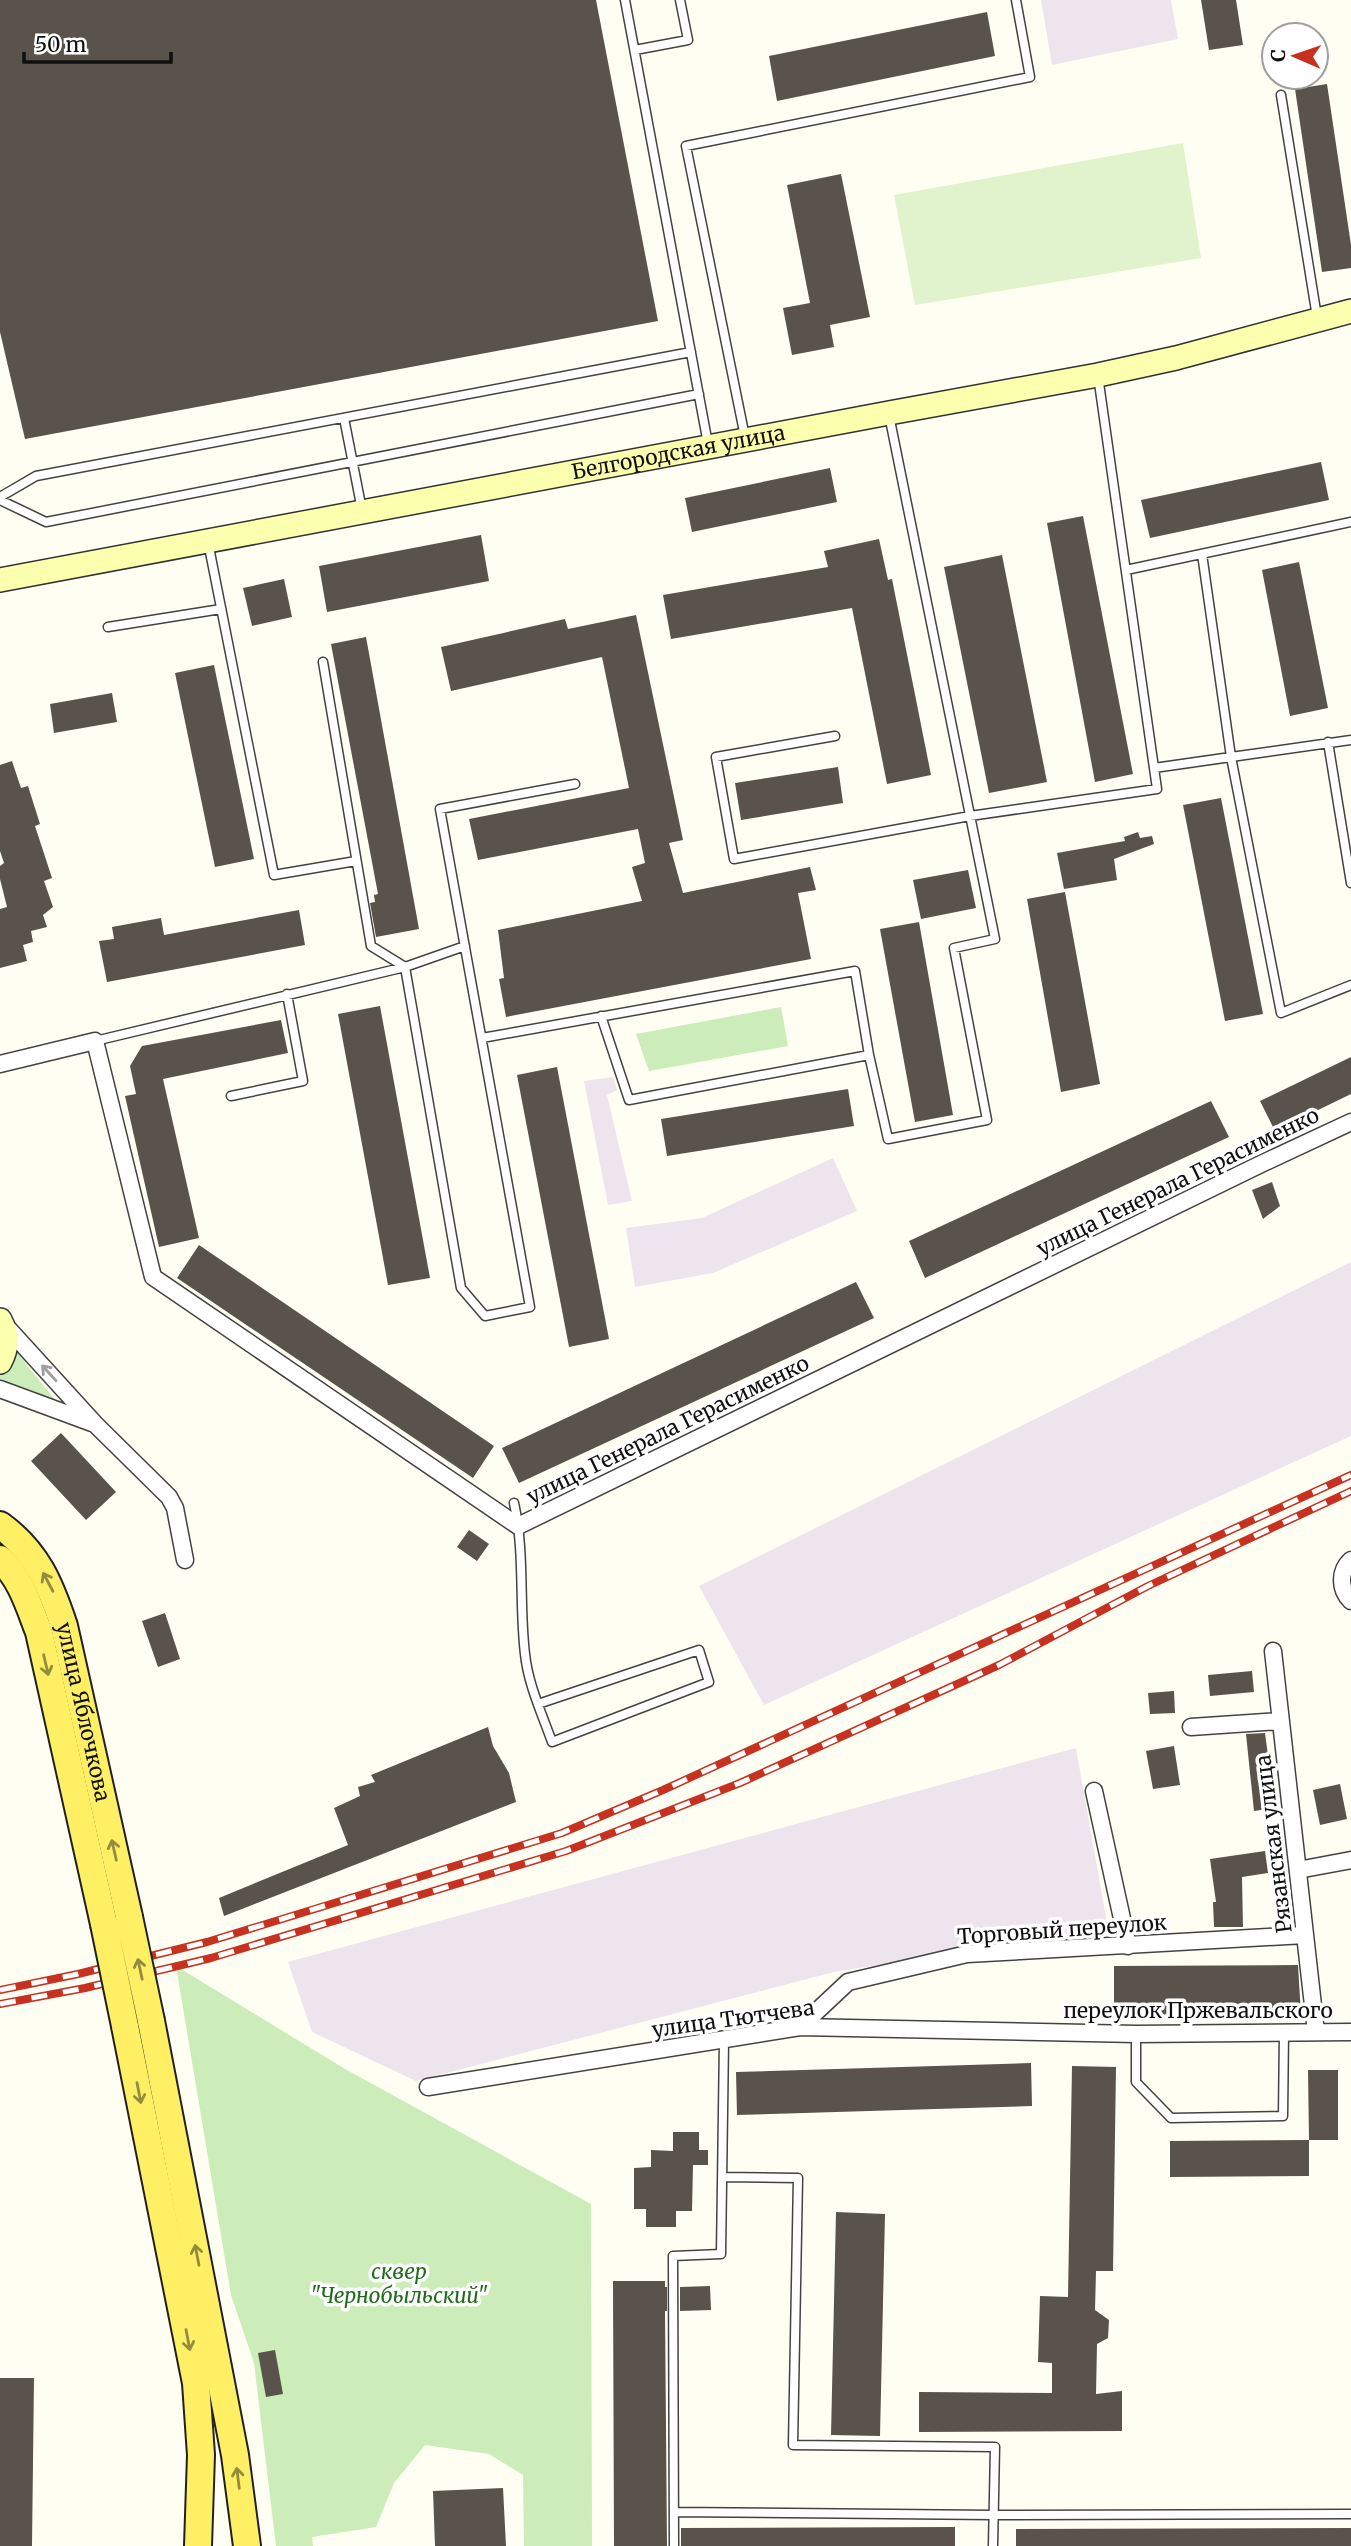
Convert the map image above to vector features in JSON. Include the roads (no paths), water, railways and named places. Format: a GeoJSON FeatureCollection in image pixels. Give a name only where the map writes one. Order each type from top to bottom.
{"type":"FeatureCollection","features":[{"type":"Feature","properties":{"kind":"main road","name":"Белгородская улица"},"geometry":{"type":"LineString","coordinates":[[0,580],[888,412],[1098,376],[1351,311]]}},
{"type":"Feature","properties":{"kind":"main road"},"geometry":{"type":"LineString","coordinates":[[0,1362],[7,1342],[1,1321]]}},
{"type":"Feature","properties":{"kind":"main road","name":"улица Яблочкова"},"geometry":{"type":"LineString","coordinates":[[0,1525],[30,1552],[52,1588],[64,1626],[116,1920]]}},
{"type":"Feature","properties":{"kind":"main road","name":"улица Яблочкова"},"geometry":{"type":"LineString","coordinates":[[0,1559],[11,1569],[39,1632],[116,1920]]}},
{"type":"Feature","properties":{"kind":"main road"},"geometry":{"type":"LineString","coordinates":[[116,1920],[235,2455],[247,2546]]}},
{"type":"Feature","properties":{"kind":"main road"},"geometry":{"type":"LineString","coordinates":[[138,2023],[196,2383],[201,2455],[198,2546]]}},
{"type":"Feature","properties":{"kind":"street"},"geometry":{"type":"LineString","coordinates":[[0,1064],[95,1041]]}},
{"type":"Feature","properties":{"kind":"street","name":"улица Генерала Герасименко"},"geometry":{"type":"LineString","coordinates":[[95,1041],[153,1277],[518,1526],[1351,1122]]}},
{"type":"Feature","properties":{"kind":"street"},"geometry":{"type":"LineString","coordinates":[[1,1321],[95,1424],[169,1497],[175,1508],[185,1560]]}},
{"type":"Feature","properties":{"kind":"street"},"geometry":{"type":"LineString","coordinates":[[0,1389],[95,1424]]}},
{"type":"Feature","properties":{"kind":"street"},"geometry":{"type":"LineString","coordinates":[[1351,1560],[1347,1562],[1341,1577],[1346,1597],[1351,1601]]}},
{"type":"Feature","properties":{"kind":"street","name":"Рязанская улица"},"geometry":{"type":"LineString","coordinates":[[1273,1651],[1316,2032]]}},
{"type":"Feature","properties":{"kind":"street"},"geometry":{"type":"LineString","coordinates":[[1191,1727],[1281,1721]]}},
{"type":"Feature","properties":{"kind":"street"},"geometry":{"type":"LineString","coordinates":[[1094,1791],[1128,1946]]}},
{"type":"Feature","properties":{"kind":"street"},"geometry":{"type":"LineString","coordinates":[[1298,1870],[1351,1860]]}},
{"type":"Feature","properties":{"kind":"street","name":"Торговый переулок"},"geometry":{"type":"LineString","coordinates":[[800,2027],[848,1982],[967,1954],[1305,1935]]}},
{"type":"Feature","properties":{"kind":"street","name":"улица Тютчева"},"geometry":{"type":"LineString","coordinates":[[428,2087],[800,2027],[1046,2033]]}},
{"type":"Feature","properties":{"kind":"street","name":"переулок Пржевальского"},"geometry":{"type":"LineString","coordinates":[[1046,2033],[1351,2032]]}},
{"type":"Feature","properties":{"kind":"lane"},"geometry":{"type":"LineString","coordinates":[[625,0],[709,447]]}},
{"type":"Feature","properties":{"kind":"lane"},"geometry":{"type":"LineString","coordinates":[[635,51],[688,40],[680,0]]}},
{"type":"Feature","properties":{"kind":"lane"},"geometry":{"type":"LineString","coordinates":[[746,440],[687,146],[1030,78],[1016,0]]}},
{"type":"Feature","properties":{"kind":"lane"},"geometry":{"type":"LineString","coordinates":[[1282,95],[1317,320]]}},
{"type":"Feature","properties":{"kind":"lane"},"geometry":{"type":"LineString","coordinates":[[0,499],[36,476],[691,352]]}},
{"type":"Feature","properties":{"kind":"lane"},"geometry":{"type":"LineString","coordinates":[[835,736],[716,757],[734,859],[970,816],[1157,789],[1098,376]]}},
{"type":"Feature","properties":{"kind":"lane"},"geometry":{"type":"LineString","coordinates":[[0,499],[46,522],[699,394]]}},
{"type":"Feature","properties":{"kind":"lane"},"geometry":{"type":"LineString","coordinates":[[482,1038],[855,971],[869,1055],[888,1139],[986,1120],[954,948],[995,939],[888,412]]}},
{"type":"Feature","properties":{"kind":"lane"},"geometry":{"type":"LineString","coordinates":[[344,418],[363,513]]}},
{"type":"Feature","properties":{"kind":"lane"},"geometry":{"type":"LineString","coordinates":[[1126,570],[1351,522]]}},
{"type":"Feature","properties":{"kind":"lane"},"geometry":{"type":"LineString","coordinates":[[208,542],[274,875],[356,861]]}},
{"type":"Feature","properties":{"kind":"lane"},"geometry":{"type":"LineString","coordinates":[[1202,554],[1231,757],[1281,1013],[1351,985]]}},
{"type":"Feature","properties":{"kind":"lane"},"geometry":{"type":"LineString","coordinates":[[108,627],[221,609]]}},
{"type":"Feature","properties":{"kind":"lane"},"geometry":{"type":"LineString","coordinates":[[323,662],[371,946],[405,967],[461,1288],[485,1317],[530,1307],[440,809],[575,784]]}},
{"type":"Feature","properties":{"kind":"lane"},"geometry":{"type":"LineString","coordinates":[[1154,768],[1351,740]]}},
{"type":"Feature","properties":{"kind":"lane"},"geometry":{"type":"LineString","coordinates":[[1328,742],[1351,883]]}},
{"type":"Feature","properties":{"kind":"lane"},"geometry":{"type":"LineString","coordinates":[[95,1041],[405,967],[465,946]]}},
{"type":"Feature","properties":{"kind":"lane"},"geometry":{"type":"LineString","coordinates":[[230,1096],[303,1081],[287,994]]}},
{"type":"Feature","properties":{"kind":"lane"},"geometry":{"type":"LineString","coordinates":[[601,1016],[629,1100],[869,1055]]}},
{"type":"Feature","properties":{"kind":"lane"},"geometry":{"type":"LineString","coordinates":[[514,1503],[518,1526],[525,1656],[538,1704],[552,1742],[709,1682],[699,1650],[538,1704]]}},
{"type":"Feature","properties":{"kind":"lane"},"geometry":{"type":"LineString","coordinates":[[1136,2034],[1136,2082],[1171,2118],[1283,2116],[1283,2032]]}},
{"type":"Feature","properties":{"kind":"lane"},"geometry":{"type":"LineString","coordinates":[[674,2546],[673,2256],[721,2254],[724,2039]]}},
{"type":"Feature","properties":{"kind":"lane"},"geometry":{"type":"LineString","coordinates":[[722,2178],[798,2178],[793,2445],[995,2446],[993,2546]]}},
{"type":"Feature","properties":{"kind":"lane"},"geometry":{"type":"LineString","coordinates":[[674,2512],[1351,2514]]}},
{"type":"Feature","properties":{"kind":"railway"},"geometry":{"type":"LineString","coordinates":[[0,1990],[207,1942],[562,1833],[663,1790],[1351,1475]]}},
{"type":"Feature","properties":{"kind":"railway"},"geometry":{"type":"LineString","coordinates":[[0,2004],[85,1988],[211,1958],[566,1851],[740,1783],[999,1665],[1148,1586],[1351,1491]]}},
{"type":"Feature","properties":{"kind":"park label","name":"сквер \"Чернобыльский\""},"geometry":{"type":"Point","coordinates":[399,2284]}}]}
